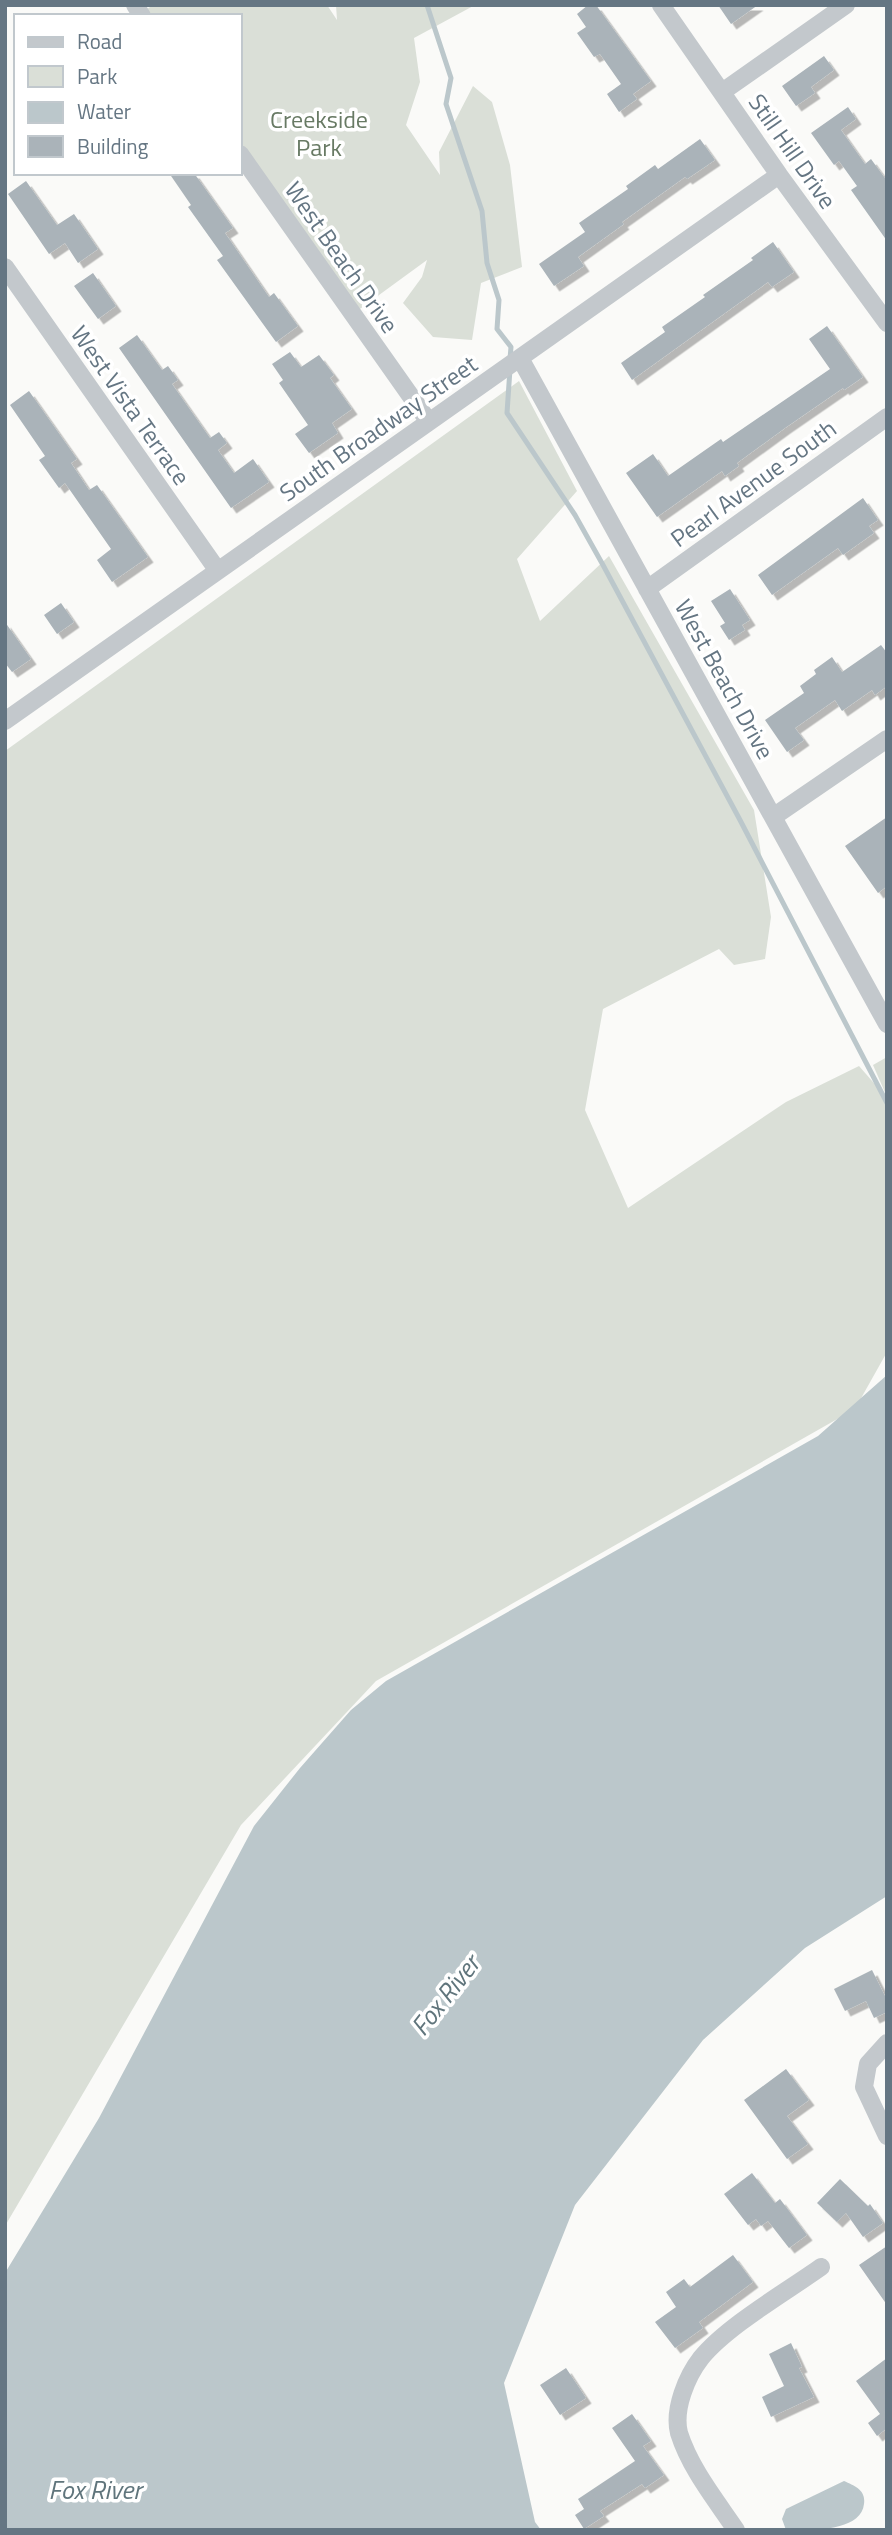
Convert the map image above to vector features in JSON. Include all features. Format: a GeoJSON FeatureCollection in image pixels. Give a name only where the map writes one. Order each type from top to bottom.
{"type":"FeatureCollection","features":[{"type":"Feature","properties":{"kind":"street","name":"Still Hill Drive"},"geometry":{"type":"LineString","coordinates":[[662,5],[779,175],[887,323]]}},
{"type":"Feature","properties":{"kind":"street"},"geometry":{"type":"LineString","coordinates":[[722,92],[846,5]]}},
{"type":"Feature","properties":{"kind":"street","name":"West Beach Drive"},"geometry":{"type":"LineString","coordinates":[[242,157],[429,422]]}},
{"type":"Feature","properties":{"kind":"street","name":"South Broadway Street"},"geometry":{"type":"LineString","coordinates":[[5,721],[779,175]]}},
{"type":"Feature","properties":{"kind":"street","name":"West Vista Terrace"},"geometry":{"type":"LineString","coordinates":[[5,267],[218,571]]}},
{"type":"Feature","properties":{"kind":"street","name":"West Beach Drive"},"geometry":{"type":"LineString","coordinates":[[520,358],[887,1024]]}},
{"type":"Feature","properties":{"kind":"street","name":"Pearl Avenue South"},"geometry":{"type":"LineString","coordinates":[[647,589],[887,417]]}},
{"type":"Feature","properties":{"kind":"street"},"geometry":{"type":"LineString","coordinates":[[773,817],[887,739]]}},
{"type":"Feature","properties":{"kind":"street"},"geometry":{"type":"LineString","coordinates":[[887,2043],[868,2064],[864,2087],[887,2136]]}},
{"type":"Feature","properties":{"kind":"street"},"geometry":{"type":"LineString","coordinates":[[736,2530],[694,2467],[679,2431],[678,2401],[700,2359],[724,2336],[821,2267]]}},
{"type":"Feature","properties":{"kind":"green space","name":"Creekside Park"},"geometry":{"type":"Polygon","coordinates":[[[153,5],[327,5],[337,20],[336,5],[475,5],[414,38],[420,82],[406,125],[440,175],[439,152],[473,86],[492,102],[510,165],[522,267],[481,283],[472,340],[433,337],[403,303],[422,277],[427,260],[353,314],[242,157],[242,14],[140,14],[153,5]]]}},
{"type":"Feature","properties":{"kind":"green space"},"geometry":{"type":"Polygon","coordinates":[[[519,381],[577,491],[517,559],[540,621],[609,556],[754,810],[771,917],[765,959],[734,965],[719,949],[603,1009],[585,1110],[628,1208],[786,1102],[859,1066],[887,1098],[887,1352],[855,1409],[376,1681],[241,1825],[5,2226],[5,751],[519,381]]]}},
{"type":"Feature","properties":{"kind":"green space"},"geometry":{"type":"Polygon","coordinates":[[[887,1057],[887,1097],[873,1065],[887,1057]]]}},
{"type":"Feature","properties":{"kind":"water","name":"Fox River"},"geometry":{"type":"Polygon","coordinates":[[[887,1375],[887,1896],[805,1948],[703,2040],[575,2205],[504,2383],[535,2522],[541,2530],[5,2530],[5,2273],[99,2118],[254,1826],[351,1710],[386,1681],[818,1436],[887,1375]]]}},
{"type":"Feature","properties":{"kind":"water"},"geometry":{"type":"Polygon","coordinates":[[[844,2481],[859,2489],[864,2499],[861,2513],[853,2520],[831,2528],[786,2530],[782,2519],[786,2509],[844,2481]]]}},
{"type":"Feature","properties":{"kind":"building"},"geometry":{"type":"Polygon","coordinates":[[[588,5],[596,5],[651,81],[633,94],[637,99],[619,112],[607,94],[621,84],[600,54],[594,57],[577,33],[586,27],[577,14],[588,5]]]}},
{"type":"Feature","properties":{"kind":"building"},"geometry":{"type":"Polygon","coordinates":[[[718,5],[758,5],[731,24],[718,5]]]}},
{"type":"Feature","properties":{"kind":"building"},"geometry":{"type":"Polygon","coordinates":[[[824,56],[834,70],[811,87],[815,93],[796,106],[782,86],[824,56]]]}},
{"type":"Feature","properties":{"kind":"building"},"geometry":{"type":"Polygon","coordinates":[[[848,107],[856,119],[841,130],[865,164],[871,159],[887,181],[887,241],[851,190],[857,186],[839,161],[834,165],[811,133],[848,107]]]}},
{"type":"Feature","properties":{"kind":"building"},"geometry":{"type":"Polygon","coordinates":[[[700,139],[715,160],[687,179],[685,177],[622,222],[624,224],[578,257],[584,266],[554,286],[539,264],[585,232],[579,223],[628,189],[626,186],[655,165],[658,169],[700,139]]]}},
{"type":"Feature","properties":{"kind":"building"},"geometry":{"type":"Polygon","coordinates":[[[170,175],[195,175],[233,228],[225,233],[269,297],[274,293],[298,326],[276,342],[217,260],[223,256],[188,207],[191,205],[170,175]]]}},
{"type":"Feature","properties":{"kind":"building"},"geometry":{"type":"Polygon","coordinates":[[[26,181],[57,225],[74,214],[98,249],[78,263],[65,243],[49,254],[8,194],[26,181]]]}},
{"type":"Feature","properties":{"kind":"building"},"geometry":{"type":"Polygon","coordinates":[[[773,242],[794,272],[772,287],[768,282],[632,380],[621,363],[665,332],[662,327],[705,297],[703,295],[753,260],[751,258],[773,242]]]}},
{"type":"Feature","properties":{"kind":"building"},"geometry":{"type":"Polygon","coordinates":[[[93,273],[116,306],[98,319],[74,286],[93,273]]]}},
{"type":"Feature","properties":{"kind":"building"},"geometry":{"type":"Polygon","coordinates":[[[827,326],[863,377],[785,428],[737,463],[739,466],[725,476],[722,471],[657,517],[626,473],[653,454],[668,476],[830,369],[809,339],[827,326]]]}},
{"type":"Feature","properties":{"kind":"building"},"geometry":{"type":"Polygon","coordinates":[[[137,335],[162,370],[168,366],[178,380],[172,384],[210,438],[219,432],[227,443],[218,450],[234,473],[253,459],[269,482],[231,508],[119,348],[137,335]]]}},
{"type":"Feature","properties":{"kind":"building"},"geometry":{"type":"Polygon","coordinates":[[[290,352],[301,367],[319,355],[334,375],[330,378],[352,409],[332,423],[338,433],[309,453],[295,434],[308,425],[279,383],[283,380],[272,364],[290,352]]]}},
{"type":"Feature","properties":{"kind":"building"},"geometry":{"type":"Polygon","coordinates":[[[29,391],[77,459],[71,463],[89,490],[97,485],[148,557],[112,582],[97,560],[111,549],[65,483],[59,488],[39,460],[45,456],[10,405],[29,391]]]}},
{"type":"Feature","properties":{"kind":"building"},"geometry":{"type":"Polygon","coordinates":[[[863,498],[878,520],[869,526],[874,533],[843,555],[838,548],[772,595],[758,575],[863,498]]]}},
{"type":"Feature","properties":{"kind":"building"},"geometry":{"type":"Polygon","coordinates":[[[730,589],[750,620],[742,625],[745,630],[729,640],[720,626],[725,623],[711,601],[730,589]]]}},
{"type":"Feature","properties":{"kind":"building"},"geometry":{"type":"Polygon","coordinates":[[[61,603],[74,622],[57,634],[44,615],[61,603]]]}},
{"type":"Feature","properties":{"kind":"building"},"geometry":{"type":"Polygon","coordinates":[[[5,622],[31,659],[12,672],[5,663],[5,622]]]}},
{"type":"Feature","properties":{"kind":"building"},"geometry":{"type":"Polygon","coordinates":[[[881,645],[887,653],[887,686],[875,695],[872,690],[842,711],[835,700],[795,728],[804,740],[787,752],[765,720],[804,693],[800,686],[816,674],[814,670],[832,657],[842,672],[881,645]]]}},
{"type":"Feature","properties":{"kind":"building"},"geometry":{"type":"Polygon","coordinates":[[[887,817],[887,886],[878,893],[845,846],[887,817]]]}},
{"type":"Feature","properties":{"kind":"building"},"geometry":{"type":"Polygon","coordinates":[[[872,1970],[887,2000],[887,2012],[874,2018],[866,2001],[845,2011],[834,1989],[872,1970]]]}},
{"type":"Feature","properties":{"kind":"building"},"geometry":{"type":"Polygon","coordinates":[[[786,2069],[809,2100],[787,2116],[808,2144],[787,2159],[744,2100],[786,2069]]]}},
{"type":"Feature","properties":{"kind":"building"},"geometry":{"type":"Polygon","coordinates":[[[752,2173],[775,2203],[780,2199],[807,2235],[789,2248],[768,2221],[761,2226],[756,2219],[748,2225],[724,2194],[752,2173]]]}},
{"type":"Feature","properties":{"kind":"building"},"geometry":{"type":"Polygon","coordinates":[[[840,2179],[868,2206],[870,2204],[883,2223],[863,2237],[846,2213],[837,2222],[817,2203],[840,2179]]]}},
{"type":"Feature","properties":{"kind":"building"},"geometry":{"type":"Polygon","coordinates":[[[887,2246],[887,2305],[859,2265],[887,2246]]]}},
{"type":"Feature","properties":{"kind":"building"},"geometry":{"type":"Polygon","coordinates":[[[733,2255],[753,2282],[699,2322],[703,2328],[675,2348],[655,2322],[676,2307],[666,2292],[684,2279],[690,2287],[733,2255]]]}},
{"type":"Feature","properties":{"kind":"building"},"geometry":{"type":"Polygon","coordinates":[[[791,2343],[802,2367],[799,2368],[814,2397],[771,2417],[762,2397],[784,2386],[769,2354],[791,2343]]]}},
{"type":"Feature","properties":{"kind":"building"},"geometry":{"type":"Polygon","coordinates":[[[887,2358],[887,2428],[877,2436],[868,2423],[880,2414],[856,2381],[887,2358]]]}},
{"type":"Feature","properties":{"kind":"building"},"geometry":{"type":"Polygon","coordinates":[[[566,2368],[586,2398],[560,2415],[540,2385],[566,2368]]]}},
{"type":"Feature","properties":{"kind":"building"},"geometry":{"type":"Polygon","coordinates":[[[632,2414],[651,2441],[643,2446],[664,2475],[645,2488],[642,2484],[600,2511],[604,2516],[584,2529],[575,2515],[584,2509],[578,2499],[635,2461],[612,2428],[632,2414]]]}},
{"type":"Feature","properties":{"kind":"waterway"},"geometry":{"type":"LineString","coordinates":[[427,5],[451,78],[446,104],[482,211],[487,263],[499,300],[497,329],[511,347],[510,359]]}},
{"type":"Feature","properties":{"kind":"waterway"},"geometry":{"type":"LineString","coordinates":[[510,369],[507,413],[575,515],[603,565],[740,820],[887,1103]]}}]}
